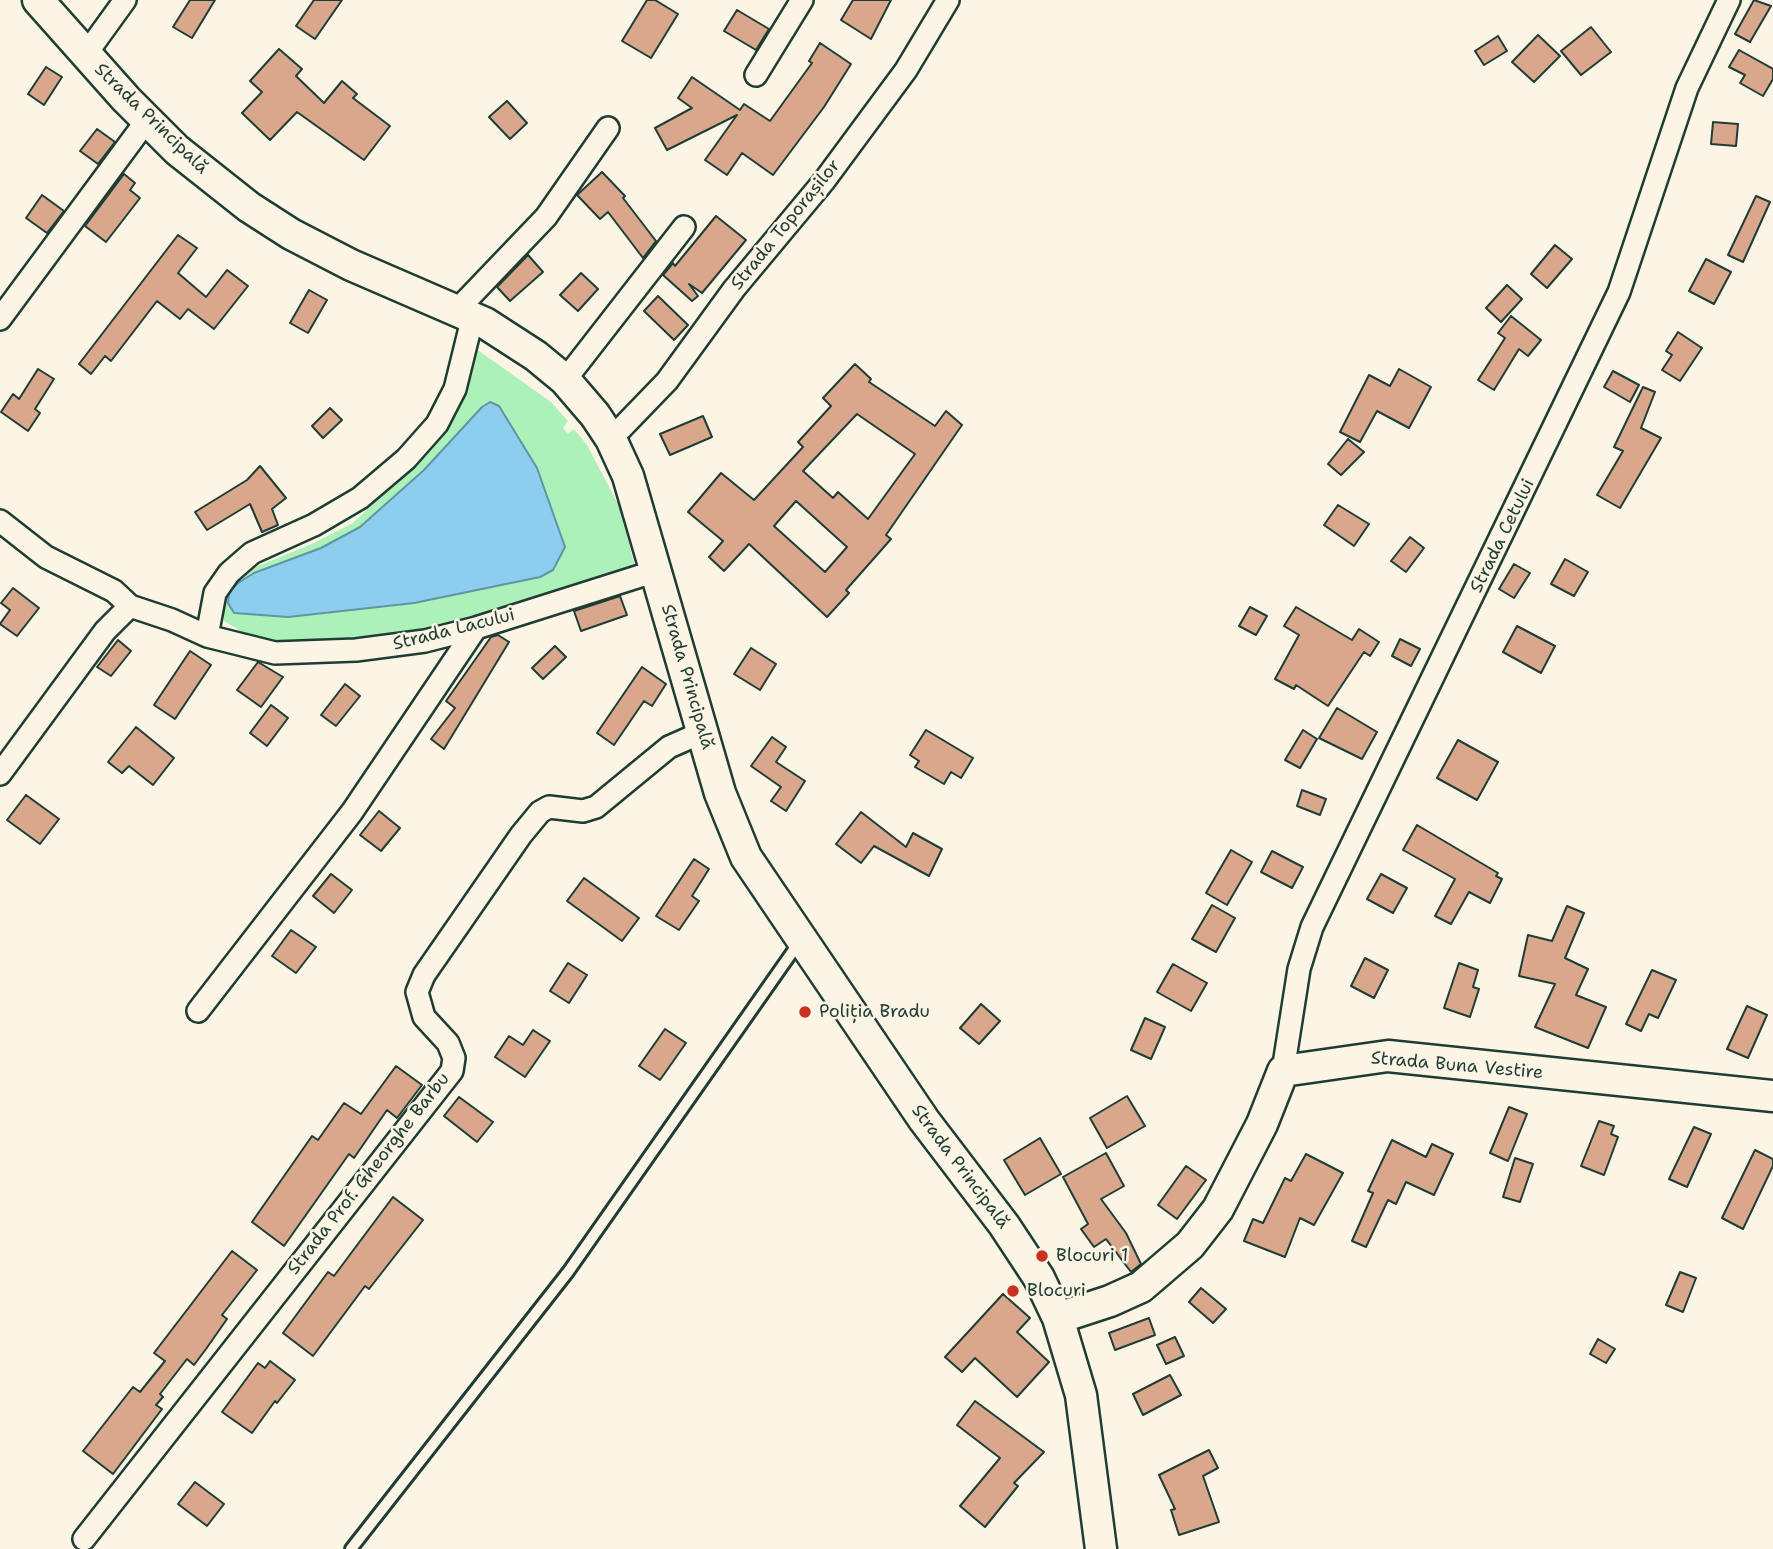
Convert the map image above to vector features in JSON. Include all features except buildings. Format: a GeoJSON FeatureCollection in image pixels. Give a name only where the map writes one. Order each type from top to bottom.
{"type":"FeatureCollection","features":[{"type":"Feature","properties":{"kind":"main road","name":"Strada Principală"},"geometry":{"type":"LineString","coordinates":[[38,0],[147,120],[203,172],[291,234],[392,285],[465,313],[536,356],[565,380],[611,439],[628,476],[720,793],[742,847],[800,940],[924,1120],[1004,1225],[1039,1278],[1058,1318],[1081,1395],[1101,1549]]}},
{"type":"Feature","properties":{"kind":"main road","name":"Strada Buna Vestire"},"geometry":{"type":"LineString","coordinates":[[1283,1071],[1388,1056],[1773,1096]]}},
{"type":"Feature","properties":{"kind":"main road"},"geometry":{"type":"LineString","coordinates":[[1058,1318],[1110,1301],[1141,1287],[1190,1245],[1217,1209],[1262,1124],[1283,1071]]}},
{"type":"Feature","properties":{"kind":"street"},"geometry":{"type":"LineString","coordinates":[[86,54],[125,0]]}},
{"type":"Feature","properties":{"kind":"street"},"geometry":{"type":"LineString","coordinates":[[756,75],[802,0]]}},
{"type":"Feature","properties":{"kind":"street","name":"Strada Toporașilor"},"geometry":{"type":"LineString","coordinates":[[611,439],[667,381],[734,289],[824,181],[906,70],[948,0]]}},
{"type":"Feature","properties":{"kind":"street","name":"Strada Cetului"},"geometry":{"type":"LineString","coordinates":[[1283,1071],[1299,970],[1312,927],[1619,292],[1687,88],[1729,0]]}},
{"type":"Feature","properties":{"kind":"street"},"geometry":{"type":"LineString","coordinates":[[0,319],[147,120]]}},
{"type":"Feature","properties":{"kind":"street"},"geometry":{"type":"LineString","coordinates":[[206,636],[215,593],[229,573],[252,553],[314,525],[360,498],[406,459],[437,424],[455,389],[465,313],[546,217],[608,128]]}},
{"type":"Feature","properties":{"kind":"street"},"geometry":{"type":"LineString","coordinates":[[565,380],[684,227]]}},
{"type":"Feature","properties":{"kind":"street","name":"Strada Lacului"},"geometry":{"type":"LineString","coordinates":[[0,521],[47,557],[114,591],[130,606],[172,620],[206,636],[275,653],[356,650],[425,641],[476,628],[656,571]]}},
{"type":"Feature","properties":{"kind":"street"},"geometry":{"type":"LineString","coordinates":[[0,774],[105,631],[130,606]]}},
{"type":"Feature","properties":{"kind":"street"},"geometry":{"type":"LineString","coordinates":[[198,1011],[352,812],[476,628]]}},
{"type":"Feature","properties":{"kind":"street","name":"Strada Prof. Gheorghe Barbu"},"geometry":{"type":"LineString","coordinates":[[84,1539],[452,1072],[454,1058],[447,1043],[424,1017],[417,992],[424,975],[521,835],[540,812],[549,807],[583,811],[596,807],[669,747],[703,732]]}},
{"type":"Feature","properties":{"kind":"lane"},"geometry":{"type":"LineString","coordinates":[[351,1549],[568,1272],[800,940]]}},
{"type":"Feature","properties":{"kind":"green space"},"geometry":{"type":"Polygon","coordinates":[[[472,346],[551,402],[568,421],[563,428],[568,434],[574,429],[587,445],[619,506],[635,567],[625,573],[455,624],[390,636],[299,645],[249,636],[224,621],[221,600],[239,574],[314,543],[353,523],[424,455],[444,424],[472,346]]]}},
{"type":"Feature","properties":{"kind":"water"},"geometry":{"type":"Polygon","coordinates":[[[490,402],[499,406],[537,468],[565,547],[553,570],[540,577],[414,603],[288,617],[234,613],[228,603],[229,592],[238,583],[254,573],[321,548],[360,527],[424,470],[482,407],[490,402]]]}},
{"type":"Feature","properties":{"kind":"place","name":"Poliția Bradu"},"geometry":{"type":"Point","coordinates":[805,1012]}},
{"type":"Feature","properties":{"kind":"place","name":"Blocuri 1"},"geometry":{"type":"Point","coordinates":[1042,1256]}},
{"type":"Feature","properties":{"kind":"place","name":"Blocuri"},"geometry":{"type":"Point","coordinates":[1013,1291]}}]}
